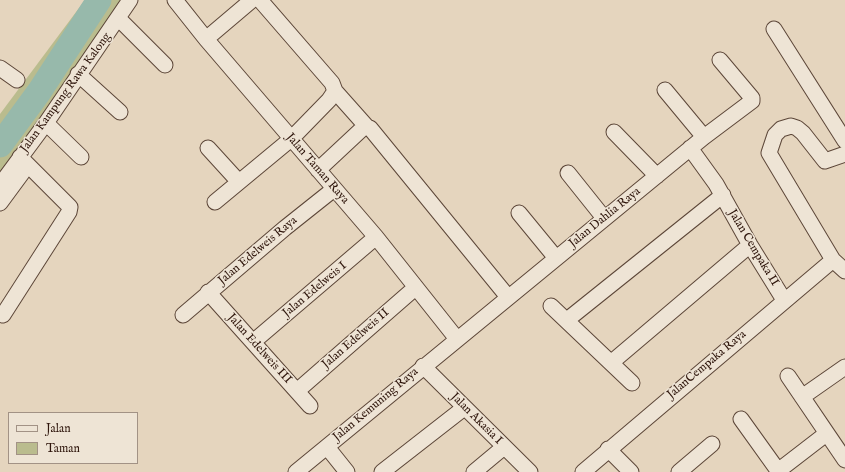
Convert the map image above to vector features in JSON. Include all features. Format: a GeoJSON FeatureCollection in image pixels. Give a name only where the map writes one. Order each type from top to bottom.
{"type":"FeatureCollection","features":[{"type":"Feature","properties":{"kind":"street","name":"Jalan Taman Raya"},"geometry":{"type":"LineString","coordinates":[[175,0],[206,39],[376,238],[457,339]]}},
{"type":"Feature","properties":{"kind":"street"},"geometry":{"type":"LineString","coordinates":[[206,39],[252,0]]}},
{"type":"Feature","properties":{"kind":"street"},"geometry":{"type":"LineString","coordinates":[[260,0],[332,83],[335,91],[367,127],[370,128],[441,213],[508,297]]}},
{"type":"Feature","properties":{"kind":"street","name":"Jalan Kampung Rawa Kalong"},"geometry":{"type":"LineString","coordinates":[[0,185],[24,161],[46,123],[78,74],[119,19],[126,1]]}},
{"type":"Feature","properties":{"kind":"street"},"geometry":{"type":"LineString","coordinates":[[119,19],[165,65]]}},
{"type":"Feature","properties":{"kind":"street"},"geometry":{"type":"LineString","coordinates":[[774,29],[845,141]]}},
{"type":"Feature","properties":{"kind":"street","name":"Jalan Dahlia Raya"},"geometry":{"type":"LineString","coordinates":[[457,339],[704,136],[752,101],[752,98],[720,60]]}},
{"type":"Feature","properties":{"kind":"street"},"geometry":{"type":"LineString","coordinates":[[0,68],[17,80]]}},
{"type":"Feature","properties":{"kind":"street"},"geometry":{"type":"LineString","coordinates":[[78,74],[120,112]]}},
{"type":"Feature","properties":{"kind":"street"},"geometry":{"type":"LineString","coordinates":[[665,90],[704,136]]}},
{"type":"Feature","properties":{"kind":"street"},"geometry":{"type":"LineString","coordinates":[[215,202],[291,139],[329,100],[335,91]]}},
{"type":"Feature","properties":{"kind":"street"},"geometry":{"type":"LineString","coordinates":[[46,123],[81,157]]}},
{"type":"Feature","properties":{"kind":"street"},"geometry":{"type":"LineString","coordinates":[[845,154],[824,161],[803,133],[797,128],[791,126],[781,129],[775,135],[769,147],[771,159],[833,260],[845,271]]}},
{"type":"Feature","properties":{"kind":"street"},"geometry":{"type":"LineString","coordinates":[[318,170],[363,128],[367,127]]}},
{"type":"Feature","properties":{"kind":"street"},"geometry":{"type":"LineString","coordinates":[[614,132],[657,176]]}},
{"type":"Feature","properties":{"kind":"street"},"geometry":{"type":"LineString","coordinates":[[208,148],[239,182]]}},
{"type":"Feature","properties":{"kind":"street","name":"Jalan Cempaka II"},"geometry":{"type":"LineString","coordinates":[[690,148],[723,195],[750,245],[784,300]]}},
{"type":"Feature","properties":{"kind":"street"},"geometry":{"type":"LineString","coordinates":[[0,203],[24,161],[70,207],[69,212],[3,315]]}},
{"type":"Feature","properties":{"kind":"street"},"geometry":{"type":"LineString","coordinates":[[568,173],[604,218]]}},
{"type":"Feature","properties":{"kind":"street","name":"Jalan Edelweis Raya"},"geometry":{"type":"LineString","coordinates":[[183,315],[208,292],[334,189]]}},
{"type":"Feature","properties":{"kind":"street"},"geometry":{"type":"LineString","coordinates":[[567,320],[723,195]]}},
{"type":"Feature","properties":{"kind":"street"},"geometry":{"type":"LineString","coordinates":[[519,213],[556,258]]}},
{"type":"Feature","properties":{"kind":"street","name":"Jalan Edelweis I"},"geometry":{"type":"LineString","coordinates":[[253,342],[376,238]]}},
{"type":"Feature","properties":{"kind":"street"},"geometry":{"type":"LineString","coordinates":[[612,362],[750,245]]}},
{"type":"Feature","properties":{"kind":"street","name":"JalanCempaka Raya"},"geometry":{"type":"LineString","coordinates":[[583,472],[608,449],[833,260]]}},
{"type":"Feature","properties":{"kind":"street","name":"Jalan Edelweis II"},"geometry":{"type":"LineString","coordinates":[[296,391],[415,288]]}},
{"type":"Feature","properties":{"kind":"street","name":"Jalan Edelweis III"},"geometry":{"type":"LineString","coordinates":[[208,292],[310,406]]}},
{"type":"Feature","properties":{"kind":"street"},"geometry":{"type":"LineString","coordinates":[[551,306],[632,382]]}},
{"type":"Feature","properties":{"kind":"street","name":"Jalan Kemuning Raya"},"geometry":{"type":"LineString","coordinates":[[296,472],[457,339]]}},
{"type":"Feature","properties":{"kind":"street","name":"Jalan Akasia I"},"geometry":{"type":"LineString","coordinates":[[423,366],[504,448],[530,472]]}},
{"type":"Feature","properties":{"kind":"street"},"geometry":{"type":"LineString","coordinates":[[802,397],[845,367]]}},
{"type":"Feature","properties":{"kind":"street"},"geometry":{"type":"LineString","coordinates":[[788,376],[826,434],[843,453]]}},
{"type":"Feature","properties":{"kind":"street"},"geometry":{"type":"LineString","coordinates":[[382,472],[464,408]]}},
{"type":"Feature","properties":{"kind":"street"},"geometry":{"type":"LineString","coordinates":[[741,418],[778,472],[826,434]]}},
{"type":"Feature","properties":{"kind":"street"},"geometry":{"type":"LineString","coordinates":[[680,472],[712,444]]}},
{"type":"Feature","properties":{"kind":"street"},"geometry":{"type":"LineString","coordinates":[[327,447],[347,472]]}},
{"type":"Feature","properties":{"kind":"street"},"geometry":{"type":"LineString","coordinates":[[474,472],[504,448]]}},
{"type":"Feature","properties":{"kind":"street"},"geometry":{"type":"LineString","coordinates":[[608,449],[631,472]]}},
{"type":"Feature","properties":{"kind":"green space"},"geometry":{"type":"Polygon","coordinates":[[[85,0],[130,0],[0,185],[0,114],[85,0]]]}},
{"type":"Feature","properties":{"kind":"waterway"},"geometry":{"type":"LineString","coordinates":[[0,145],[39,92],[99,0]]}}]}
